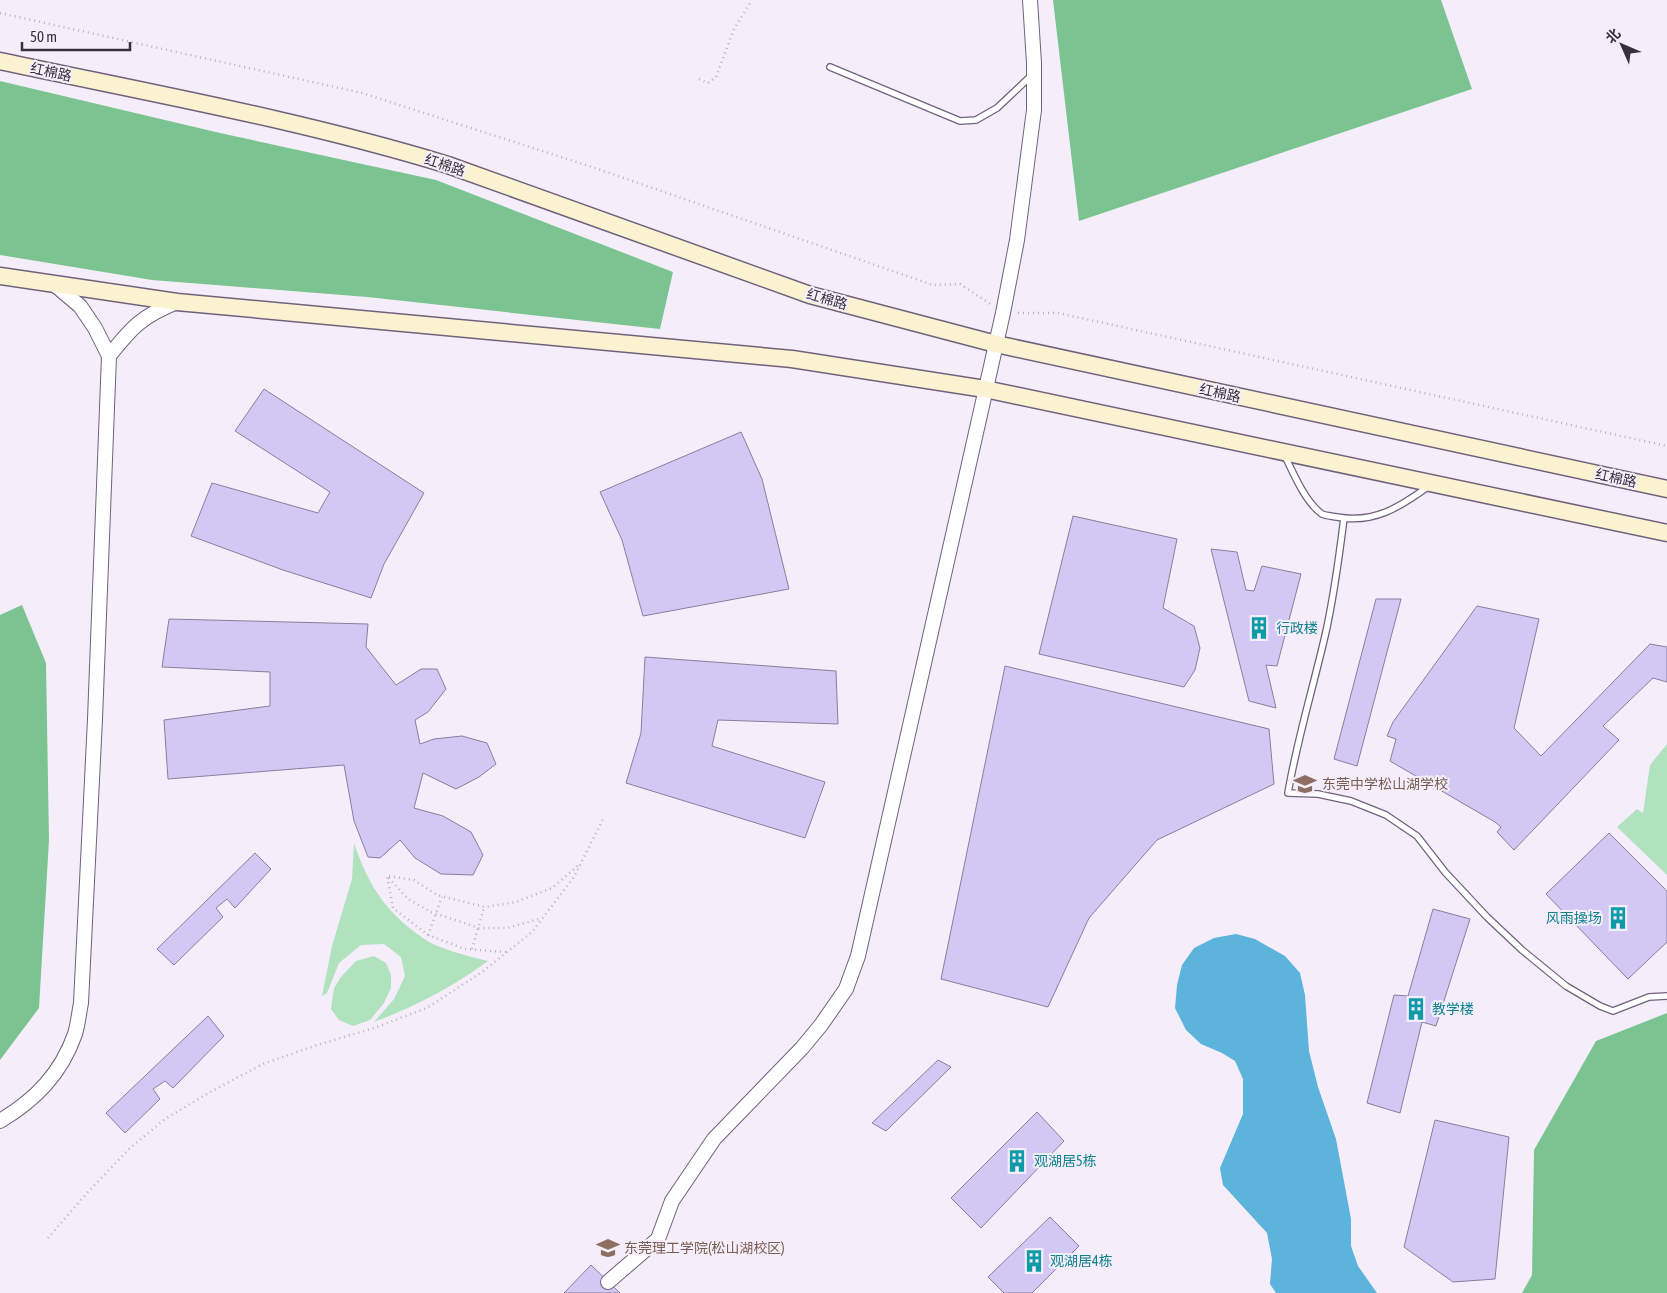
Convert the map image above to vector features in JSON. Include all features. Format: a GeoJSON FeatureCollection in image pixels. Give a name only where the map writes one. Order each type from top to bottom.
{"type":"FeatureCollection","features":[{"type":"Feature","properties":{"kind":"main road","name":"红棉路"},"geometry":{"type":"LineString","coordinates":[[0,61],[239,110],[399,150],[458,169],[810,295],[996,344],[1667,489]]}},
{"type":"Feature","properties":{"kind":"main road"},"geometry":{"type":"LineString","coordinates":[[0,276],[177,302],[792,359],[985,389],[1667,533]]}},
{"type":"Feature","properties":{"kind":"street"},"geometry":{"type":"LineString","coordinates":[[608,1282],[658,1239],[672,1201],[714,1139],[802,1048],[835,1006],[846,989],[852,973],[860,947],[1003,313],[1017,240],[1034,110],[1030,0]]}},
{"type":"Feature","properties":{"kind":"street"},"geometry":{"type":"LineString","coordinates":[[0,1121],[32,1100],[47,1084],[75,1034],[81,1003],[95,719],[109,356],[95,328],[80,306],[55,285]]}},
{"type":"Feature","properties":{"kind":"street"},"geometry":{"type":"LineString","coordinates":[[109,356],[137,322],[157,310],[177,302]]}},
{"type":"Feature","properties":{"kind":"lane"},"geometry":{"type":"LineString","coordinates":[[830,67],[960,121],[976,120],[997,108],[1034,73]]}},
{"type":"Feature","properties":{"kind":"lane"},"geometry":{"type":"LineString","coordinates":[[1282,452],[1303,492],[1323,514],[1351,520],[1378,516],[1408,502],[1432,483]]}},
{"type":"Feature","properties":{"kind":"lane"},"geometry":{"type":"LineString","coordinates":[[1344,518],[1338,569],[1325,635],[1292,766],[1288,793],[1318,794],[1351,801],[1386,815],[1417,836],[1445,872],[1487,917],[1522,950],[1566,986],[1600,1006],[1613,1011],[1649,997],[1667,996]]}},
{"type":"Feature","properties":{"kind":"path"},"geometry":{"type":"LineString","coordinates":[[699,79],[708,82],[716,77],[734,29],[752,0]]}},
{"type":"Feature","properties":{"kind":"path"},"geometry":{"type":"LineString","coordinates":[[0,13],[362,93],[589,166],[933,284],[960,284],[1003,313],[1058,313],[1667,446]]}},
{"type":"Feature","properties":{"kind":"path"},"geometry":{"type":"LineString","coordinates":[[48,1238],[129,1149],[165,1119],[263,1064],[374,1028],[427,1008],[482,972],[532,932],[544,917],[574,878],[603,819]]}},
{"type":"Feature","properties":{"kind":"path"},"geometry":{"type":"LineString","coordinates":[[387,876],[414,880],[436,895],[484,907],[516,902],[552,888],[581,864]]}},
{"type":"Feature","properties":{"kind":"path"},"geometry":{"type":"LineString","coordinates":[[387,876],[408,899],[435,914],[456,922],[479,928],[507,928],[544,917]]}},
{"type":"Feature","properties":{"kind":"path"},"geometry":{"type":"LineString","coordinates":[[387,876],[393,908],[428,935],[465,949],[508,952]]}},
{"type":"Feature","properties":{"kind":"path"},"geometry":{"type":"LineString","coordinates":[[428,935],[442,897]]}},
{"type":"Feature","properties":{"kind":"path"},"geometry":{"type":"LineString","coordinates":[[472,949],[484,907]]}},
{"type":"Feature","properties":{"kind":"green space"},"geometry":{"type":"Polygon","coordinates":[[[1053,0],[1441,0],[1472,89],[1079,221],[1053,0]]]}},
{"type":"Feature","properties":{"kind":"green space"},"geometry":{"type":"Polygon","coordinates":[[[0,81],[220,133],[436,180],[673,272],[660,329],[367,297],[152,280],[0,255],[0,81]]]}},
{"type":"Feature","properties":{"kind":"green space"},"geometry":{"type":"Polygon","coordinates":[[[22,605],[46,663],[49,840],[39,1008],[0,1060],[0,615],[22,605]]]}},
{"type":"Feature","properties":{"kind":"green space"},"geometry":{"type":"Polygon","coordinates":[[[1667,744],[1667,875],[1617,827],[1637,809],[1643,813],[1650,765],[1667,744]]]}},
{"type":"Feature","properties":{"kind":"green space"},"geometry":{"type":"Polygon","coordinates":[[[354,843],[374,889],[407,926],[424,939],[438,946],[488,961],[433,996],[374,1022],[394,999],[405,976],[401,957],[384,944],[361,945],[339,963],[327,993],[322,996],[332,946],[352,879],[354,843]]]}},
{"type":"Feature","properties":{"kind":"green space"},"geometry":{"type":"Polygon","coordinates":[[[374,956],[386,963],[391,975],[391,988],[384,1003],[370,1020],[353,1026],[339,1020],[331,1009],[334,988],[341,977],[356,961],[374,956]]]}},
{"type":"Feature","properties":{"kind":"green space"},"geometry":{"type":"Polygon","coordinates":[[[1667,1013],[1667,1293],[1522,1293],[1532,1275],[1534,1150],[1596,1041],[1667,1013]]]}},
{"type":"Feature","properties":{"kind":"water"},"geometry":{"type":"Polygon","coordinates":[[[1236,934],[1255,939],[1285,956],[1300,973],[1305,995],[1309,1051],[1318,1087],[1336,1139],[1351,1219],[1351,1246],[1358,1266],[1377,1293],[1276,1293],[1270,1284],[1272,1259],[1267,1233],[1223,1185],[1220,1168],[1243,1114],[1243,1079],[1235,1061],[1201,1044],[1186,1030],[1175,1008],[1177,985],[1182,965],[1194,948],[1214,938],[1236,934]]]}},
{"type":"Feature","properties":{"kind":"building"},"geometry":{"type":"Polygon","coordinates":[[[264,389],[424,493],[384,564],[371,598],[283,570],[191,536],[212,483],[318,513],[330,492],[235,431],[264,389]]]}},
{"type":"Feature","properties":{"kind":"building"},"geometry":{"type":"Polygon","coordinates":[[[741,432],[762,479],[789,589],[643,616],[622,540],[600,492],[741,432]]]}},
{"type":"Feature","properties":{"kind":"building"},"geometry":{"type":"Polygon","coordinates":[[[1073,516],[1177,539],[1163,608],[1194,626],[1200,648],[1195,670],[1184,687],[1039,654],[1073,516]]]}},
{"type":"Feature","properties":{"kind":"building","name":"行政楼"},"geometry":{"type":"Polygon","coordinates":[[[1211,549],[1237,552],[1246,590],[1254,591],[1262,566],[1301,574],[1277,666],[1266,665],[1276,708],[1249,701],[1211,549]]]}},
{"type":"Feature","properties":{"kind":"building"},"geometry":{"type":"Polygon","coordinates":[[[1376,599],[1401,599],[1357,766],[1334,759],[1376,599]]]}},
{"type":"Feature","properties":{"kind":"building"},"geometry":{"type":"Polygon","coordinates":[[[1477,606],[1539,619],[1514,728],[1541,756],[1650,644],[1667,647],[1667,682],[1653,678],[1603,726],[1619,740],[1514,850],[1497,832],[1501,827],[1495,822],[1390,761],[1396,739],[1387,736],[1393,722],[1477,606]]]}},
{"type":"Feature","properties":{"kind":"building"},"geometry":{"type":"Polygon","coordinates":[[[169,619],[368,624],[366,647],[396,685],[421,669],[437,669],[446,689],[428,712],[415,720],[420,744],[434,739],[462,736],[487,743],[496,764],[479,777],[456,789],[423,773],[414,808],[443,816],[471,832],[483,855],[473,875],[441,874],[415,858],[400,840],[380,858],[368,857],[354,821],[344,765],[168,779],[164,720],[270,706],[270,672],[162,667],[169,619]]]}},
{"type":"Feature","properties":{"kind":"building"},"geometry":{"type":"Polygon","coordinates":[[[645,657],[836,671],[838,724],[718,720],[712,746],[825,782],[805,838],[626,783],[641,733],[645,657]]]}},
{"type":"Feature","properties":{"kind":"building"},"geometry":{"type":"Polygon","coordinates":[[[1005,666],[1269,729],[1274,784],[1157,840],[1089,918],[1048,1007],[941,979],[1005,666]]]}},
{"type":"Feature","properties":{"kind":"building","name":"风雨操场"},"geometry":{"type":"Polygon","coordinates":[[[1609,833],[1667,891],[1667,942],[1628,979],[1546,894],[1609,833]]]}},
{"type":"Feature","properties":{"kind":"building"},"geometry":{"type":"Polygon","coordinates":[[[255,853],[271,869],[235,908],[227,899],[216,908],[223,917],[174,965],[157,949],[255,853]]]}},
{"type":"Feature","properties":{"kind":"building","name":"教学楼"},"geometry":{"type":"Polygon","coordinates":[[[1433,909],[1470,919],[1436,1026],[1422,1022],[1400,1113],[1367,1103],[1394,995],[1408,996],[1433,909]]]}},
{"type":"Feature","properties":{"kind":"building"},"geometry":{"type":"Polygon","coordinates":[[[208,1016],[224,1036],[173,1088],[165,1081],[153,1089],[160,1099],[125,1133],[106,1113],[208,1016]]]}},
{"type":"Feature","properties":{"kind":"building"},"geometry":{"type":"Polygon","coordinates":[[[938,1060],[951,1067],[886,1131],[872,1123],[938,1060]]]}},
{"type":"Feature","properties":{"kind":"building","name":"观湖居5栋"},"geometry":{"type":"Polygon","coordinates":[[[1037,1112],[1064,1141],[981,1228],[951,1198],[1037,1112]]]}},
{"type":"Feature","properties":{"kind":"building"},"geometry":{"type":"Polygon","coordinates":[[[1435,1120],[1509,1137],[1495,1279],[1453,1282],[1404,1247],[1435,1120]]]}},
{"type":"Feature","properties":{"kind":"building","name":"观湖居4栋"},"geometry":{"type":"Polygon","coordinates":[[[1050,1217],[1079,1246],[1032,1293],[1004,1293],[988,1277],[1050,1217]]]}},
{"type":"Feature","properties":{"kind":"building"},"geometry":{"type":"Polygon","coordinates":[[[591,1265],[620,1293],[564,1293],[591,1265]]]}},
{"type":"Feature","properties":{"kind":"place","name":"行政楼"},"geometry":{"type":"Point","coordinates":[1259,628]}},
{"type":"Feature","properties":{"kind":"place","name":"东莞中学松山湖学校"},"geometry":{"type":"Point","coordinates":[1305,784]}},
{"type":"Feature","properties":{"kind":"place","name":"风雨操场"},"geometry":{"type":"Point","coordinates":[1618,918]}},
{"type":"Feature","properties":{"kind":"place","name":"教学楼"},"geometry":{"type":"Point","coordinates":[1416,1009]}},
{"type":"Feature","properties":{"kind":"place","name":"观湖居5栋"},"geometry":{"type":"Point","coordinates":[1017,1161]}},
{"type":"Feature","properties":{"kind":"place","name":"东莞理工学院(松山湖校区)"},"geometry":{"type":"Point","coordinates":[608,1248]}},
{"type":"Feature","properties":{"kind":"place","name":"观湖居4栋"},"geometry":{"type":"Point","coordinates":[1034,1261]}}]}
